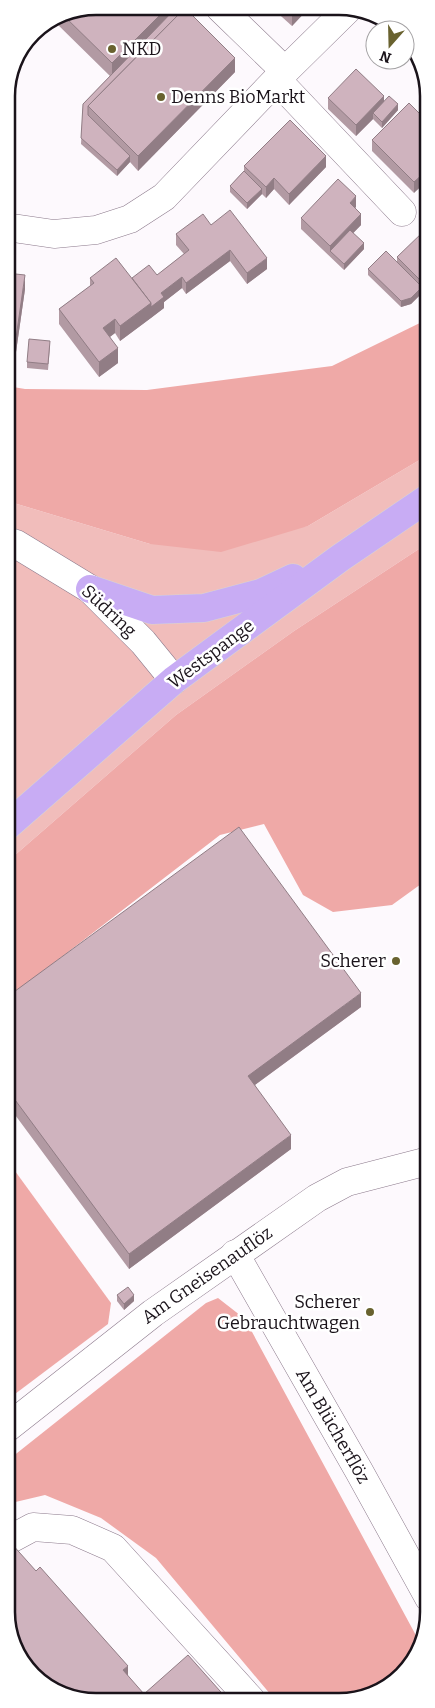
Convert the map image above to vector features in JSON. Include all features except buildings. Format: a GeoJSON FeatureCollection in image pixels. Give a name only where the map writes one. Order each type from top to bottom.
{"type":"FeatureCollection","features":[{"type":"Feature","properties":{"kind":"main road","name":"Westspange"},"geometry":{"type":"LineString","coordinates":[[15,819],[174,680],[340,558],[420,503]]}},
{"type":"Feature","properties":{"kind":"main road"},"geometry":{"type":"LineString","coordinates":[[90,589],[152,610],[204,608],[261,592],[340,558]]}},
{"type":"Feature","properties":{"kind":"street"},"geometry":{"type":"LineString","coordinates":[[226,15],[402,212]]}},
{"type":"Feature","properties":{"kind":"street"},"geometry":{"type":"LineString","coordinates":[[15,228],[54,234],[96,230],[130,218],[164,197],[281,75],[342,15]]}},
{"type":"Feature","properties":{"kind":"street","name":"Südring"},"geometry":{"type":"LineString","coordinates":[[15,544],[90,589],[143,642],[174,680]]}},
{"type":"Feature","properties":{"kind":"street","name":"Am Gneisenauflöz"},"geometry":{"type":"LineString","coordinates":[[15,1422],[153,1312],[317,1198],[347,1182],[420,1163]]}},
{"type":"Feature","properties":{"kind":"street","name":"Am Blücherflöz"},"geometry":{"type":"LineString","coordinates":[[235,1254],[420,1582]]}},
{"type":"Feature","properties":{"kind":"street"},"geometry":{"type":"LineString","coordinates":[[15,1537],[33,1527],[72,1530],[113,1548],[245,1693]]}},
{"type":"Feature","properties":{"kind":"shaded area"},"geometry":{"type":"Polygon","coordinates":[[[420,323],[420,460],[308,526],[221,552],[150,544],[15,503],[15,387],[147,390],[332,366],[420,323]]]}},
{"type":"Feature","properties":{"kind":"shaded area"},"geometry":{"type":"Polygon","coordinates":[[[420,460],[420,548],[294,631],[176,715],[15,855],[15,503],[150,544],[308,526],[420,460]]]}},
{"type":"Feature","properties":{"kind":"shaded area"},"geometry":{"type":"Polygon","coordinates":[[[420,548],[420,885],[392,905],[333,912],[303,895],[264,824],[220,835],[15,993],[15,855],[176,715],[294,631],[420,548]]]}},
{"type":"Feature","properties":{"kind":"shaded area"},"geometry":{"type":"Polygon","coordinates":[[[15,1171],[111,1303],[108,1324],[15,1394],[15,1171]]]}},
{"type":"Feature","properties":{"kind":"shaded area"},"geometry":{"type":"Polygon","coordinates":[[[218,1298],[245,1319],[416,1636],[412,1648],[403,1661],[388,1676],[375,1685],[365,1689],[339,1693],[269,1693],[156,1558],[101,1518],[45,1495],[15,1502],[15,1455],[206,1303],[218,1298]]]}},
{"type":"Feature","properties":{"kind":"place","name":"NKD"},"geometry":{"type":"Point","coordinates":[112,49]}},
{"type":"Feature","properties":{"kind":"place","name":"Denns BioMarkt"},"geometry":{"type":"Point","coordinates":[161,97]}},
{"type":"Feature","properties":{"kind":"place","name":"Scherer"},"geometry":{"type":"Point","coordinates":[396,961]}},
{"type":"Feature","properties":{"kind":"place","name":"Scherer Gebrauchtwagen"},"geometry":{"type":"Point","coordinates":[370,1312]}}]}
